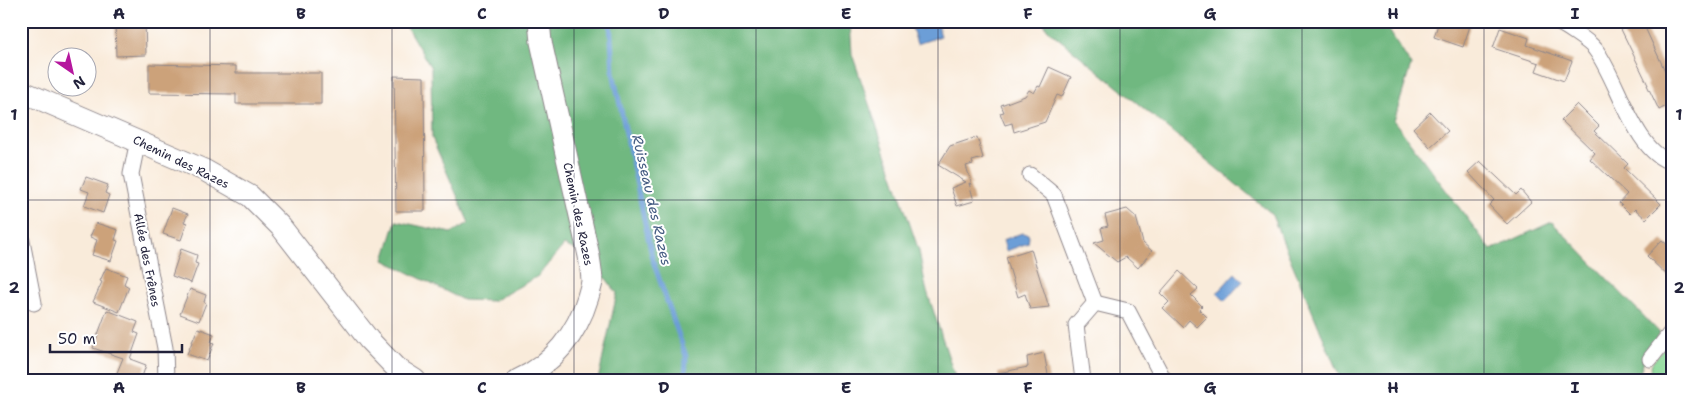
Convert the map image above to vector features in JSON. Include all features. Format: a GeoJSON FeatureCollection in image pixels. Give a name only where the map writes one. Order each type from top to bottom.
{"type":"FeatureCollection","features":[{"type":"Feature","properties":{"kind":"street","name":"Chemin des Razes"},"geometry":{"type":"LineString","coordinates":[[518,380],[552,359],[572,334],[584,309],[592,283],[589,256],[541,42],[539,21]]}},
{"type":"Feature","properties":{"kind":"street"},"geometry":{"type":"LineString","coordinates":[[1554,21],[1595,48],[1644,143],[1664,160],[1672,162]]}},
{"type":"Feature","properties":{"kind":"street","name":"Chemin des Razes"},"geometry":{"type":"LineString","coordinates":[[21,91],[204,170],[250,196],[281,227],[369,340],[396,368],[415,380]]}},
{"type":"Feature","properties":{"kind":"street","name":"Allée des Frênes"},"geometry":{"type":"LineString","coordinates":[[138,140],[131,174],[165,348],[166,380]]}},
{"type":"Feature","properties":{"kind":"street"},"geometry":{"type":"LineString","coordinates":[[1030,175],[1054,194],[1095,303]]}},
{"type":"Feature","properties":{"kind":"street"},"geometry":{"type":"LineString","coordinates":[[21,236],[34,304]]}},
{"type":"Feature","properties":{"kind":"street"},"geometry":{"type":"LineString","coordinates":[[1083,380],[1076,326],[1095,303]]}},
{"type":"Feature","properties":{"kind":"street"},"geometry":{"type":"LineString","coordinates":[[1095,303],[1128,311],[1164,380]]}},
{"type":"Feature","properties":{"kind":"street"},"geometry":{"type":"LineString","coordinates":[[1650,359],[1672,330]]}},
{"type":"Feature","properties":{"kind":"green space"},"geometry":{"type":"Polygon","coordinates":[[[403,21],[850,21],[852,54],[919,251],[926,288],[956,380],[598,380],[617,293],[589,256],[564,245],[538,276],[493,301],[463,300],[384,260],[396,221],[451,233],[469,223],[432,138],[431,68],[403,21]]]}},
{"type":"Feature","properties":{"kind":"green space"},"geometry":{"type":"Polygon","coordinates":[[[1043,21],[1383,21],[1411,65],[1394,121],[1491,250],[1552,222],[1660,333],[1645,358],[1637,380],[1341,380],[1271,213],[1047,29],[1043,21]]]}},
{"type":"Feature","properties":{"kind":"green space"},"geometry":{"type":"Polygon","coordinates":[[[1672,337],[1672,380],[1647,380],[1652,363],[1672,337]]]}},
{"type":"Feature","properties":{"kind":"water"},"geometry":{"type":"Polygon","coordinates":[[[937,23],[941,36],[917,44],[912,28],[918,26],[921,29],[937,23]]]}},
{"type":"Feature","properties":{"kind":"water"},"geometry":{"type":"Polygon","coordinates":[[[1022,233],[1028,234],[1028,243],[1006,251],[1003,240],[1022,233]]]}},
{"type":"Feature","properties":{"kind":"water"},"geometry":{"type":"Polygon","coordinates":[[[1235,273],[1243,281],[1225,301],[1217,293],[1235,273]]]}},
{"type":"Feature","properties":{"kind":"building"},"geometry":{"type":"Polygon","coordinates":[[[115,21],[145,21],[146,55],[116,56],[115,21]]]}},
{"type":"Feature","properties":{"kind":"building"},"geometry":{"type":"Polygon","coordinates":[[[1439,21],[1457,21],[1470,26],[1463,47],[1434,37],[1439,21]]]}},
{"type":"Feature","properties":{"kind":"building"},"geometry":{"type":"Polygon","coordinates":[[[1617,21],[1642,21],[1672,86],[1672,103],[1659,110],[1617,21]]]}},
{"type":"Feature","properties":{"kind":"building"},"geometry":{"type":"Polygon","coordinates":[[[1500,28],[1529,38],[1527,45],[1572,61],[1564,81],[1536,71],[1539,63],[1493,48],[1500,28]]]}},
{"type":"Feature","properties":{"kind":"building"},"geometry":{"type":"Polygon","coordinates":[[[149,64],[236,66],[236,73],[321,73],[321,104],[236,104],[236,94],[149,93],[149,64]]]}},
{"type":"Feature","properties":{"kind":"building"},"geometry":{"type":"Polygon","coordinates":[[[1049,67],[1071,77],[1062,97],[1057,95],[1045,122],[1014,132],[1012,123],[1005,125],[1000,113],[1004,112],[1001,105],[1025,96],[1029,90],[1034,93],[1038,86],[1040,87],[1049,67]]]}},
{"type":"Feature","properties":{"kind":"building"},"geometry":{"type":"Polygon","coordinates":[[[394,76],[424,77],[425,211],[396,211],[394,76]]]}},
{"type":"Feature","properties":{"kind":"building"},"geometry":{"type":"Polygon","coordinates":[[[1577,104],[1599,126],[1594,131],[1628,164],[1624,168],[1661,204],[1646,219],[1635,209],[1630,214],[1619,203],[1627,194],[1590,159],[1595,153],[1561,120],[1577,104]]]}},
{"type":"Feature","properties":{"kind":"building"},"geometry":{"type":"Polygon","coordinates":[[[1430,112],[1448,131],[1430,147],[1413,128],[1430,112]]]}},
{"type":"Feature","properties":{"kind":"building"},"geometry":{"type":"Polygon","coordinates":[[[977,137],[983,158],[972,161],[973,164],[966,166],[972,185],[969,183],[974,201],[957,206],[951,188],[966,182],[938,165],[950,146],[977,137]]]}},
{"type":"Feature","properties":{"kind":"building"},"geometry":{"type":"Polygon","coordinates":[[[1480,161],[1516,195],[1521,190],[1531,202],[1507,224],[1489,205],[1494,200],[1468,172],[1480,161]]]}},
{"type":"Feature","properties":{"kind":"building"},"geometry":{"type":"Polygon","coordinates":[[[86,177],[108,185],[105,193],[109,195],[103,213],[84,206],[89,192],[81,189],[86,177]]]}},
{"type":"Feature","properties":{"kind":"building"},"geometry":{"type":"Polygon","coordinates":[[[172,208],[188,214],[184,222],[187,223],[181,240],[163,234],[172,208]]]}},
{"type":"Feature","properties":{"kind":"building"},"geometry":{"type":"Polygon","coordinates":[[[1127,209],[1136,217],[1143,243],[1152,251],[1138,268],[1126,257],[1117,262],[1094,243],[1104,240],[1101,228],[1108,226],[1105,215],[1127,209]]]}},
{"type":"Feature","properties":{"kind":"building"},"geometry":{"type":"Polygon","coordinates":[[[96,223],[118,230],[115,240],[118,241],[111,261],[92,255],[97,240],[90,237],[96,223]]]}},
{"type":"Feature","properties":{"kind":"building"},"geometry":{"type":"Polygon","coordinates":[[[1662,240],[1672,249],[1672,280],[1647,256],[1662,240]]]}},
{"type":"Feature","properties":{"kind":"building"},"geometry":{"type":"Polygon","coordinates":[[[181,249],[197,255],[195,263],[198,264],[191,283],[172,276],[181,249]]]}},
{"type":"Feature","properties":{"kind":"building"},"geometry":{"type":"Polygon","coordinates":[[[1031,249],[1049,307],[1030,309],[1025,294],[1018,297],[1006,257],[1031,249]]]}},
{"type":"Feature","properties":{"kind":"building"},"geometry":{"type":"Polygon","coordinates":[[[106,268],[127,276],[124,284],[129,287],[119,312],[93,302],[106,268]]]}},
{"type":"Feature","properties":{"kind":"building"},"geometry":{"type":"Polygon","coordinates":[[[1179,271],[1198,289],[1191,295],[1202,306],[1199,309],[1207,317],[1197,327],[1189,320],[1183,327],[1163,308],[1169,302],[1160,293],[1179,271]]]}},
{"type":"Feature","properties":{"kind":"building"},"geometry":{"type":"Polygon","coordinates":[[[190,289],[206,295],[204,302],[206,303],[199,321],[180,314],[190,289]]]}},
{"type":"Feature","properties":{"kind":"building"},"geometry":{"type":"Polygon","coordinates":[[[107,310],[138,322],[134,332],[139,334],[130,359],[146,365],[141,380],[114,380],[123,358],[93,348],[107,310]]]}},
{"type":"Feature","properties":{"kind":"building"},"geometry":{"type":"Polygon","coordinates":[[[198,328],[214,334],[211,342],[214,343],[207,361],[187,354],[198,328]]]}},
{"type":"Feature","properties":{"kind":"building"},"geometry":{"type":"Polygon","coordinates":[[[1044,353],[1049,380],[999,380],[998,373],[1028,367],[1027,357],[1044,353]]]}},
{"type":"Feature","properties":{"kind":"waterway","name":"Ruisseau des Razes"},"geometry":{"type":"LineString","coordinates":[[610,21],[613,72],[653,261],[686,356],[685,380]]}}]}
